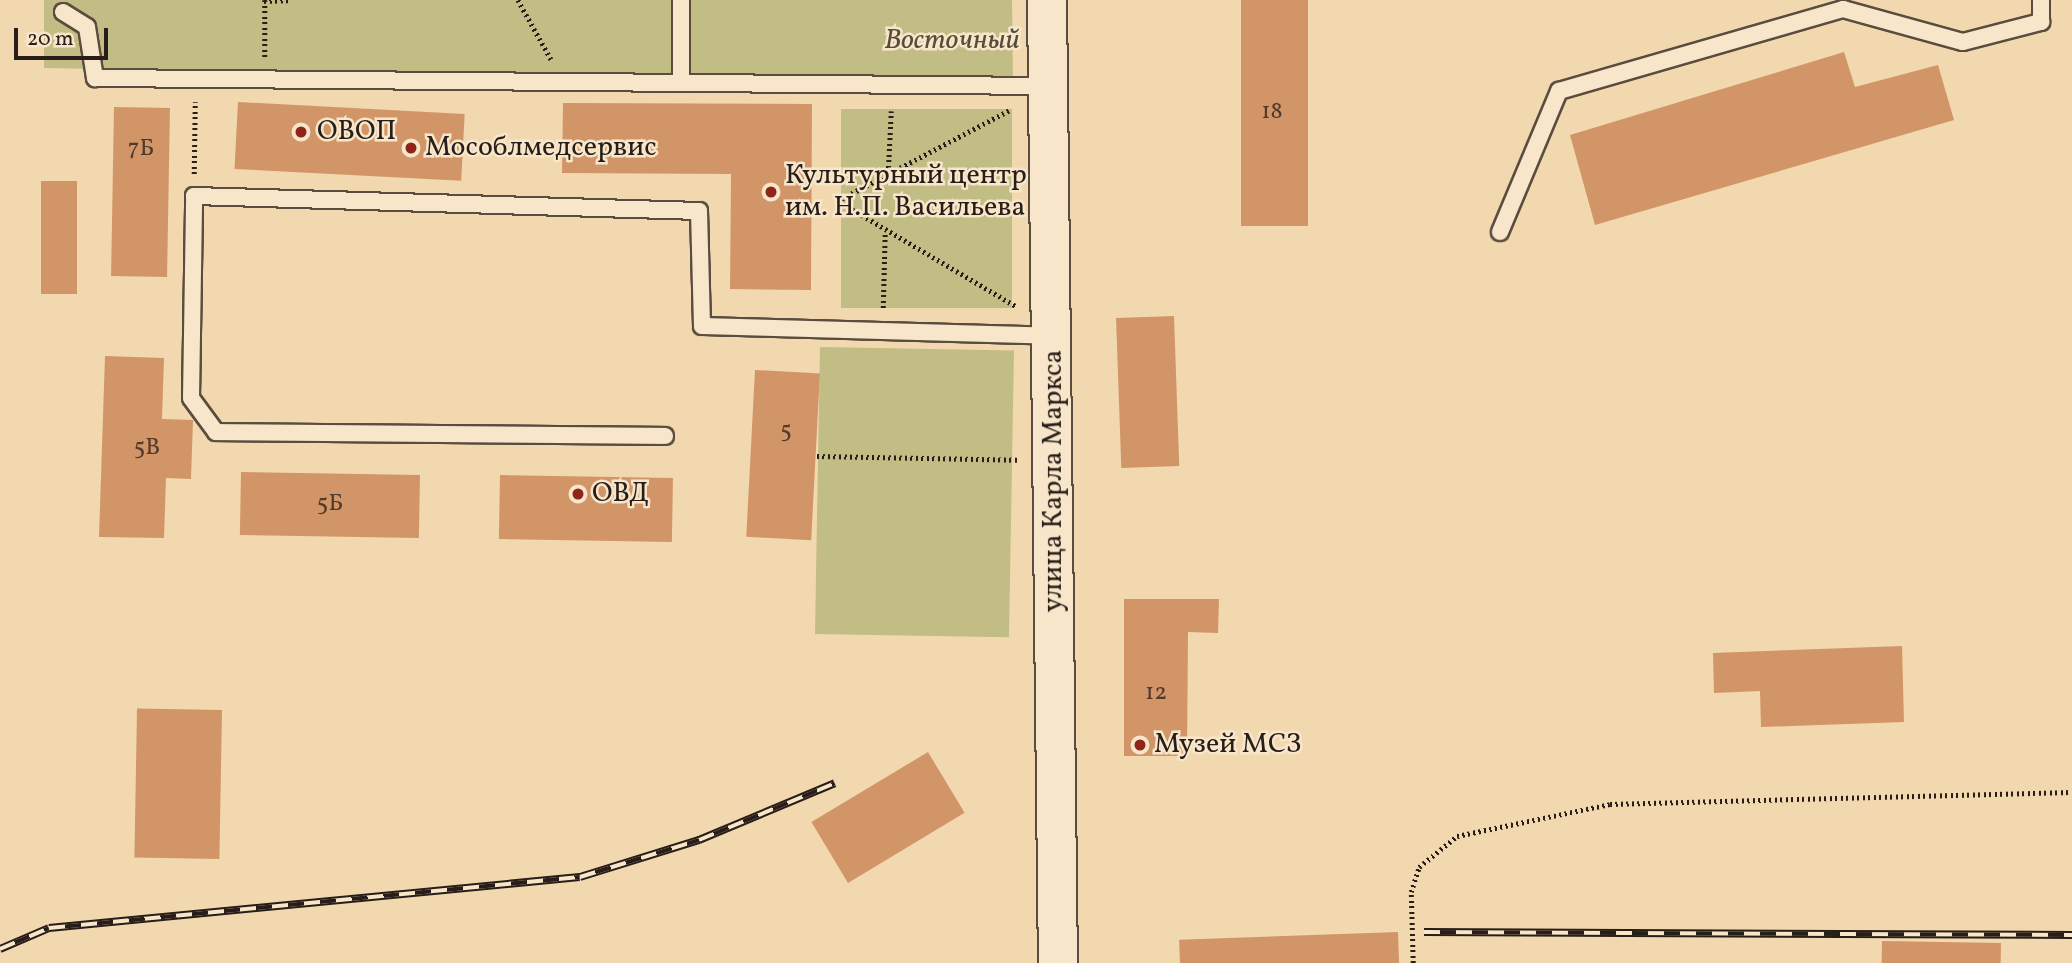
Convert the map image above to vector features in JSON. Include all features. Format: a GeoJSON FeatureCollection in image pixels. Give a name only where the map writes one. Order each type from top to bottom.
{"type":"FeatureCollection","features":[{"type":"Feature","properties":{"kind":"street","name":"улица Карла Маркса"},"geometry":{"type":"LineString","coordinates":[[1047,0],[1042,325],[1058,963]]}},
{"type":"Feature","properties":{"kind":"lane"},"geometry":{"type":"LineString","coordinates":[[681,0],[681,82]]}},
{"type":"Feature","properties":{"kind":"lane"},"geometry":{"type":"LineString","coordinates":[[1500,232],[1559,92],[1843,9],[1963,42],[2041,22],[2041,0]]}},
{"type":"Feature","properties":{"kind":"lane"},"geometry":{"type":"LineString","coordinates":[[63,12],[87,27],[95,78],[1046,86]]}},
{"type":"Feature","properties":{"kind":"lane"},"geometry":{"type":"LineString","coordinates":[[664,436],[216,432],[191,398],[194,196],[699,211],[702,326],[1042,325]]}},
{"type":"Feature","properties":{"kind":"path"},"geometry":{"type":"LineString","coordinates":[[265,81],[264,0],[288,0]]}},
{"type":"Feature","properties":{"kind":"path"},"geometry":{"type":"LineString","coordinates":[[518,0],[563,81]]}},
{"type":"Feature","properties":{"kind":"path"},"geometry":{"type":"LineString","coordinates":[[194,196],[196,79]]}},
{"type":"Feature","properties":{"kind":"path"},"geometry":{"type":"LineString","coordinates":[[1012,109],[838,201],[1042,325]]}},
{"type":"Feature","properties":{"kind":"path"},"geometry":{"type":"LineString","coordinates":[[888,173],[891,111]]}},
{"type":"Feature","properties":{"kind":"path"},"geometry":{"type":"LineString","coordinates":[[883,309],[885,232]]}},
{"type":"Feature","properties":{"kind":"path"},"geometry":{"type":"LineString","coordinates":[[817,456],[1031,461]]}},
{"type":"Feature","properties":{"kind":"path"},"geometry":{"type":"LineString","coordinates":[[1413,963],[1411,892],[1419,867],[1457,836],[1610,804],[2072,792]]}},
{"type":"Feature","properties":{"kind":"green space","name":"Восточный"},"geometry":{"type":"Polygon","coordinates":[[[44,0],[1012,0],[1013,84],[44,68],[44,0]]]}},
{"type":"Feature","properties":{"kind":"green space"},"geometry":{"type":"Polygon","coordinates":[[[841,109],[1012,109],[1012,308],[841,308],[841,109]]]}},
{"type":"Feature","properties":{"kind":"green space"},"geometry":{"type":"Polygon","coordinates":[[[820,347],[1014,350],[1009,637],[815,634],[820,347]]]}},
{"type":"Feature","properties":{"kind":"building"},"geometry":{"type":"Polygon","coordinates":[[[1241,0],[1308,0],[1308,226],[1241,226],[1241,0]]]}},
{"type":"Feature","properties":{"kind":"building"},"geometry":{"type":"Polygon","coordinates":[[[1844,52],[1855,87],[1938,65],[1954,120],[1595,225],[1570,135],[1844,52]]]}},
{"type":"Feature","properties":{"kind":"building"},"geometry":{"type":"Polygon","coordinates":[[[238,102],[465,114],[461,181],[234,169],[238,102]]]}},
{"type":"Feature","properties":{"kind":"building","name":"Культурный центр им. Н.П. Васильева"},"geometry":{"type":"Polygon","coordinates":[[[563,103],[812,104],[811,290],[730,289],[731,174],[562,173],[563,103]]]}},
{"type":"Feature","properties":{"kind":"building"},"geometry":{"type":"Polygon","coordinates":[[[114,107],[170,108],[167,277],[111,276],[114,107]]]}},
{"type":"Feature","properties":{"kind":"building"},"geometry":{"type":"Polygon","coordinates":[[[41,181],[77,181],[77,294],[41,294],[41,181]]]}},
{"type":"Feature","properties":{"kind":"building"},"geometry":{"type":"Polygon","coordinates":[[[1174,316],[1179,466],[1121,468],[1116,318],[1174,316]]]}},
{"type":"Feature","properties":{"kind":"building"},"geometry":{"type":"Polygon","coordinates":[[[105,356],[164,358],[162,419],[193,420],[191,479],[166,478],[164,538],[99,537],[105,356]]]}},
{"type":"Feature","properties":{"kind":"building"},"geometry":{"type":"Polygon","coordinates":[[[755,370],[820,373],[811,540],[746,537],[755,370]]]}},
{"type":"Feature","properties":{"kind":"building"},"geometry":{"type":"Polygon","coordinates":[[[241,472],[420,475],[419,538],[240,535],[241,472]]]}},
{"type":"Feature","properties":{"kind":"building"},"geometry":{"type":"Polygon","coordinates":[[[500,475],[673,478],[672,542],[499,539],[500,475]]]}},
{"type":"Feature","properties":{"kind":"building"},"geometry":{"type":"Polygon","coordinates":[[[1124,599],[1219,599],[1218,633],[1188,632],[1187,756],[1124,756],[1124,599]]]}},
{"type":"Feature","properties":{"kind":"building"},"geometry":{"type":"Polygon","coordinates":[[[1902,646],[1904,722],[1761,727],[1760,691],[1714,693],[1713,653],[1902,646]]]}},
{"type":"Feature","properties":{"kind":"building"},"geometry":{"type":"Polygon","coordinates":[[[137,709],[222,710],[219,859],[134,857],[137,709]]]}},
{"type":"Feature","properties":{"kind":"building"},"geometry":{"type":"Polygon","coordinates":[[[928,752],[965,813],[848,883],[811,822],[928,752]]]}},
{"type":"Feature","properties":{"kind":"building"},"geometry":{"type":"Polygon","coordinates":[[[1398,932],[1399,963],[1180,963],[1179,940],[1398,932]]]}},
{"type":"Feature","properties":{"kind":"building"},"geometry":{"type":"Polygon","coordinates":[[[1882,941],[2001,943],[2001,963],[1882,963],[1882,941]]]}},
{"type":"Feature","properties":{"kind":"railway"},"geometry":{"type":"LineString","coordinates":[[0,949],[49,928],[580,877],[699,840],[835,783]]}},
{"type":"Feature","properties":{"kind":"railway"},"geometry":{"type":"LineString","coordinates":[[1424,932],[2072,935]]}},
{"type":"Feature","properties":{"kind":"place","name":"ОВОП"},"geometry":{"type":"Point","coordinates":[301,132]}},
{"type":"Feature","properties":{"kind":"place","name":"Мособлмедсервис"},"geometry":{"type":"Point","coordinates":[411,148]}},
{"type":"Feature","properties":{"kind":"place","name":"Культурный центр им. Н.П. Васильева"},"geometry":{"type":"Point","coordinates":[771,192]}},
{"type":"Feature","properties":{"kind":"place","name":"ОВД"},"geometry":{"type":"Point","coordinates":[578,494]}},
{"type":"Feature","properties":{"kind":"place","name":"Музей МСЗ"},"geometry":{"type":"Point","coordinates":[1140,745]}}]}
